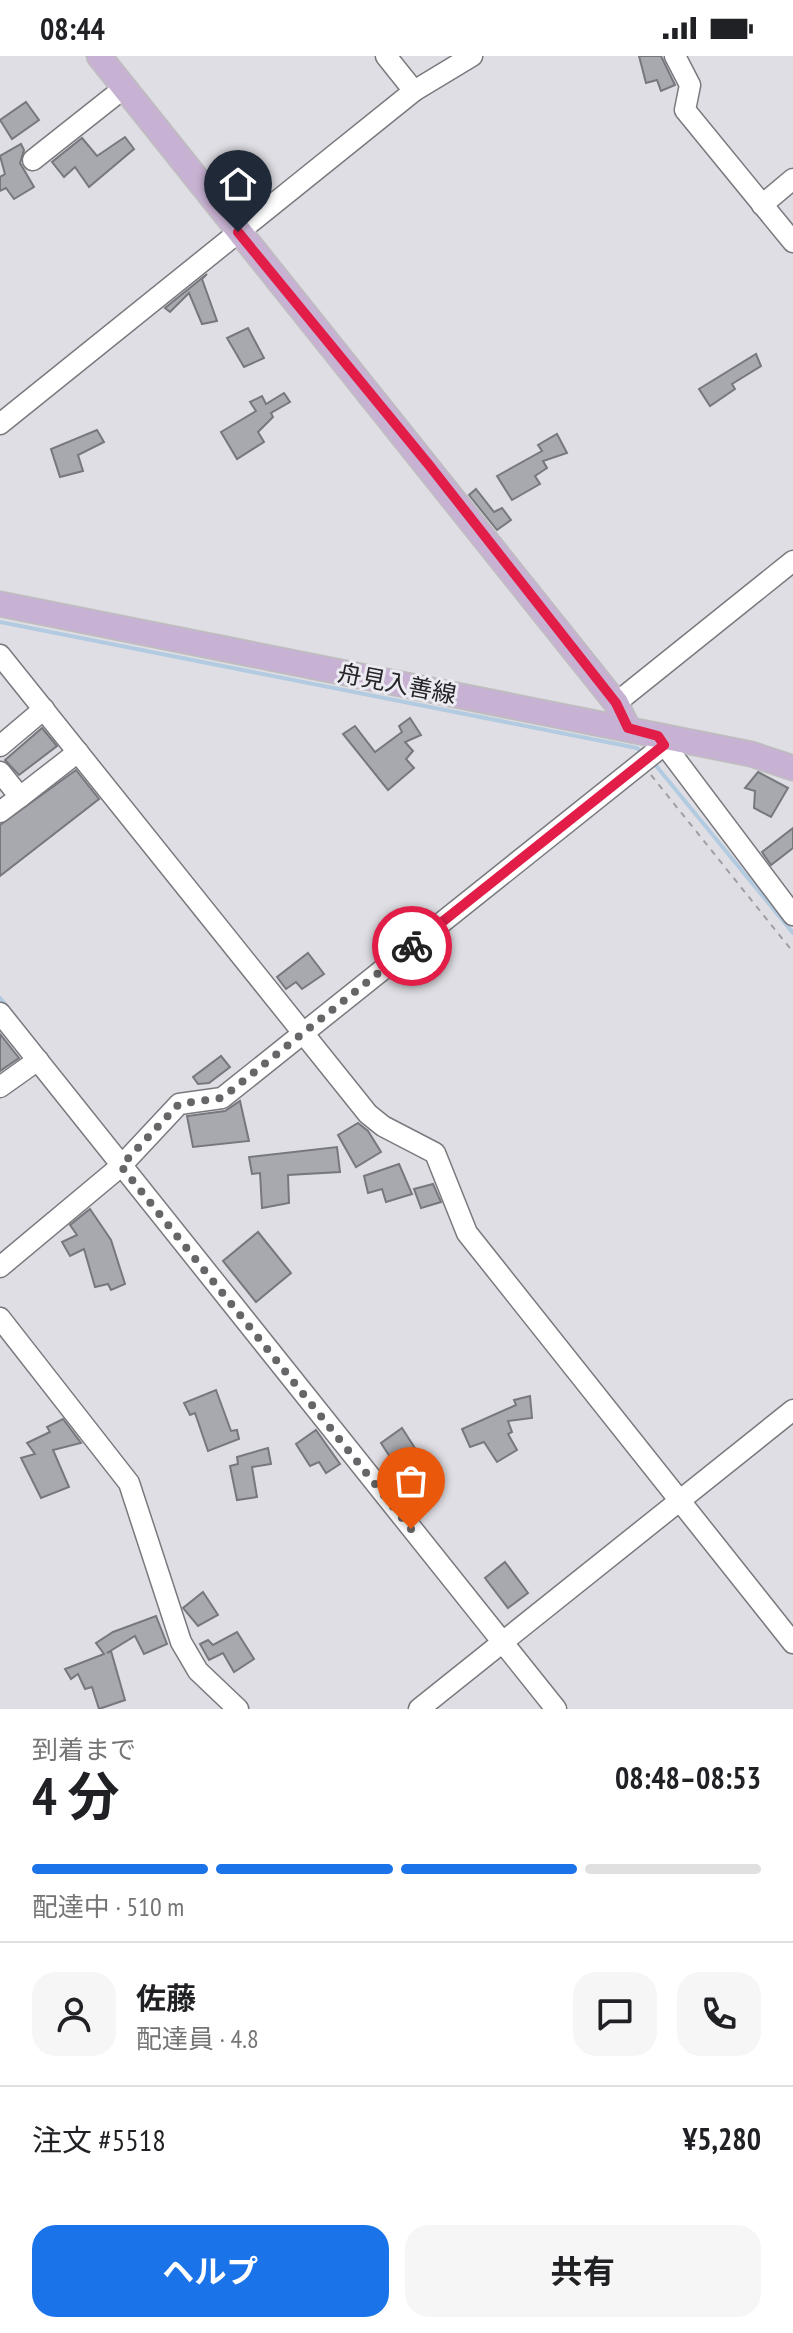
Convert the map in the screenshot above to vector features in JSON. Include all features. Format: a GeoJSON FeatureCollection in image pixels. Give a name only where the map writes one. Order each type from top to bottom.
{"type":"FeatureCollection","features":[{"type":"Feature","properties":{"kind":"main road"},"geometry":{"type":"LineString","coordinates":[[99,56],[429,465],[616,703],[628,728]]}},
{"type":"Feature","properties":{"kind":"main road","name":"舟見入善線"},"geometry":{"type":"LineString","coordinates":[[0,604],[628,728],[661,741],[751,754],[793,768]]}},
{"type":"Feature","properties":{"kind":"street"},"geometry":{"type":"LineString","coordinates":[[386,56],[414,91]]}},
{"type":"Feature","properties":{"kind":"street"},"geometry":{"type":"LineString","coordinates":[[0,424],[414,91],[472,56]]}},
{"type":"Feature","properties":{"kind":"street"},"geometry":{"type":"LineString","coordinates":[[675,56],[690,85],[685,110],[793,242]]}},
{"type":"Feature","properties":{"kind":"street"},"geometry":{"type":"LineString","coordinates":[[33,160],[124,88]]}},
{"type":"Feature","properties":{"kind":"street"},"geometry":{"type":"LineString","coordinates":[[762,205],[793,179]]}},
{"type":"Feature","properties":{"kind":"street"},"geometry":{"type":"LineString","coordinates":[[616,703],[793,561]]}},
{"type":"Feature","properties":{"kind":"street"},"geometry":{"type":"LineString","coordinates":[[0,655],[368,1114],[383,1126],[435,1153],[467,1233],[793,1643]]}},
{"type":"Feature","properties":{"kind":"street"},"geometry":{"type":"LineString","coordinates":[[0,746],[44,709]]}},
{"type":"Feature","properties":{"kind":"street"},"geometry":{"type":"LineString","coordinates":[[0,1267],[121,1166],[179,1104],[222,1098],[643,763],[661,741],[793,915]]}},
{"type":"Feature","properties":{"kind":"street"},"geometry":{"type":"LineString","coordinates":[[0,812],[78,752]]}},
{"type":"Feature","properties":{"kind":"street"},"geometry":{"type":"LineString","coordinates":[[0,772],[20,797]]}},
{"type":"Feature","properties":{"kind":"street"},"geometry":{"type":"LineString","coordinates":[[3,1024],[38,1060],[556,1709]]}},
{"type":"Feature","properties":{"kind":"street"},"geometry":{"type":"LineString","coordinates":[[0,1087],[38,1060]]}},
{"type":"Feature","properties":{"kind":"street"},"geometry":{"type":"LineString","coordinates":[[0,1318],[129,1483],[181,1642],[198,1671],[238,1709]]}},
{"type":"Feature","properties":{"kind":"street"},"geometry":{"type":"LineString","coordinates":[[419,1709],[793,1410]]}},
{"type":"Feature","properties":{"kind":"path"},"geometry":{"type":"LineString","coordinates":[[643,763],[793,952]]}},
{"type":"Feature","properties":{"kind":"building"},"geometry":{"type":"Polygon","coordinates":[[[639,56],[661,56],[675,85],[661,91],[657,80],[646,83],[639,56]]]}},
{"type":"Feature","properties":{"kind":"building"},"geometry":{"type":"Polygon","coordinates":[[[26,102],[39,120],[12,139],[0,120],[26,102]]]}},
{"type":"Feature","properties":{"kind":"building"},"geometry":{"type":"Polygon","coordinates":[[[125,137],[134,149],[89,187],[75,167],[64,177],[52,162],[82,138],[97,156],[125,137]]]}},
{"type":"Feature","properties":{"kind":"building"},"geometry":{"type":"Polygon","coordinates":[[[21,144],[24,150],[20,163],[34,187],[14,199],[6,188],[0,191],[0,177],[5,174],[0,156],[21,144]]]}},
{"type":"Feature","properties":{"kind":"building"},"geometry":{"type":"Polygon","coordinates":[[[207,274],[202,279],[217,321],[202,324],[189,293],[170,312],[165,308],[207,274]]]}},
{"type":"Feature","properties":{"kind":"building"},"geometry":{"type":"Polygon","coordinates":[[[248,328],[264,358],[244,367],[227,338],[248,328]]]}},
{"type":"Feature","properties":{"kind":"building"},"geometry":{"type":"Polygon","coordinates":[[[756,354],[761,366],[732,384],[735,389],[710,406],[699,389],[756,354]]]}},
{"type":"Feature","properties":{"kind":"building"},"geometry":{"type":"Polygon","coordinates":[[[284,393],[290,402],[271,413],[273,417],[258,432],[264,442],[237,459],[221,432],[256,411],[250,402],[262,396],[266,404],[284,393]]]}},
{"type":"Feature","properties":{"kind":"building"},"geometry":{"type":"Polygon","coordinates":[[[97,430],[104,442],[78,455],[83,471],[60,477],[51,449],[97,430]]]}},
{"type":"Feature","properties":{"kind":"building"},"geometry":{"type":"Polygon","coordinates":[[[557,434],[567,453],[543,461],[547,468],[535,476],[540,484],[512,500],[497,476],[542,451],[538,445],[557,434]]]}},
{"type":"Feature","properties":{"kind":"building"},"geometry":{"type":"Polygon","coordinates":[[[476,489],[494,512],[502,508],[511,520],[497,530],[469,495],[476,489]]]}},
{"type":"Feature","properties":{"kind":"building"},"geometry":{"type":"Polygon","coordinates":[[[410,718],[421,735],[405,742],[413,751],[406,759],[414,768],[388,790],[343,734],[355,726],[375,752],[402,732],[399,726],[410,718]]]}},
{"type":"Feature","properties":{"kind":"building"},"geometry":{"type":"Polygon","coordinates":[[[42,728],[57,746],[19,775],[5,760],[42,728]]]}},
{"type":"Feature","properties":{"kind":"building"},"geometry":{"type":"Polygon","coordinates":[[[76,770],[99,799],[0,876],[0,825],[76,770]]]}},
{"type":"Feature","properties":{"kind":"building"},"geometry":{"type":"Polygon","coordinates":[[[758,772],[788,788],[771,817],[754,808],[755,791],[745,788],[758,772]]]}},
{"type":"Feature","properties":{"kind":"building"},"geometry":{"type":"Polygon","coordinates":[[[793,828],[793,848],[771,865],[762,852],[793,828]]]}},
{"type":"Feature","properties":{"kind":"building"},"geometry":{"type":"Polygon","coordinates":[[[308,953],[324,974],[302,989],[296,982],[286,989],[277,977],[308,953]]]}},
{"type":"Feature","properties":{"kind":"building"},"geometry":{"type":"Polygon","coordinates":[[[0,1034],[19,1058],[0,1071],[0,1034]]]}},
{"type":"Feature","properties":{"kind":"building"},"geometry":{"type":"Polygon","coordinates":[[[221,1056],[230,1067],[209,1083],[198,1084],[193,1077],[221,1056]]]}},
{"type":"Feature","properties":{"kind":"building"},"geometry":{"type":"Polygon","coordinates":[[[240,1101],[249,1141],[193,1147],[187,1116],[225,1111],[240,1101]]]}},
{"type":"Feature","properties":{"kind":"building"},"geometry":{"type":"Polygon","coordinates":[[[358,1123],[368,1131],[381,1152],[356,1167],[338,1135],[358,1123]]]}},
{"type":"Feature","properties":{"kind":"building"},"geometry":{"type":"Polygon","coordinates":[[[337,1147],[340,1172],[288,1175],[289,1203],[262,1208],[260,1173],[252,1174],[249,1157],[337,1147]]]}},
{"type":"Feature","properties":{"kind":"building"},"geometry":{"type":"Polygon","coordinates":[[[399,1164],[412,1194],[386,1202],[382,1189],[368,1193],[364,1176],[399,1164]]]}},
{"type":"Feature","properties":{"kind":"building"},"geometry":{"type":"Polygon","coordinates":[[[433,1184],[441,1202],[421,1208],[414,1189],[433,1184]]]}},
{"type":"Feature","properties":{"kind":"building"},"geometry":{"type":"Polygon","coordinates":[[[90,1209],[111,1240],[125,1284],[111,1290],[108,1284],[95,1287],[84,1249],[70,1256],[62,1242],[77,1235],[70,1225],[90,1209]]]}},
{"type":"Feature","properties":{"kind":"building"},"geometry":{"type":"Polygon","coordinates":[[[258,1232],[291,1273],[256,1302],[223,1261],[258,1232]]]}},
{"type":"Feature","properties":{"kind":"building"},"geometry":{"type":"Polygon","coordinates":[[[216,1390],[231,1431],[237,1430],[239,1439],[208,1451],[195,1413],[190,1415],[184,1403],[216,1390]]]}},
{"type":"Feature","properties":{"kind":"building"},"geometry":{"type":"Polygon","coordinates":[[[530,1396],[532,1418],[508,1421],[512,1432],[508,1434],[517,1450],[497,1462],[484,1442],[470,1447],[462,1429],[516,1405],[514,1400],[530,1396]]]}},
{"type":"Feature","properties":{"kind":"building"},"geometry":{"type":"Polygon","coordinates":[[[63,1419],[81,1443],[53,1450],[69,1487],[41,1498],[21,1458],[35,1454],[27,1443],[50,1432],[47,1427],[63,1419]]]}},
{"type":"Feature","properties":{"kind":"building"},"geometry":{"type":"Polygon","coordinates":[[[402,1428],[418,1453],[402,1462],[397,1454],[390,1457],[381,1443],[402,1428]]]}},
{"type":"Feature","properties":{"kind":"building"},"geometry":{"type":"Polygon","coordinates":[[[316,1430],[340,1464],[326,1473],[319,1462],[310,1466],[296,1444],[316,1430]]]}},
{"type":"Feature","properties":{"kind":"building"},"geometry":{"type":"Polygon","coordinates":[[[268,1448],[271,1464],[252,1467],[257,1497],[237,1500],[230,1466],[238,1464],[237,1457],[268,1448]]]}},
{"type":"Feature","properties":{"kind":"building"},"geometry":{"type":"Polygon","coordinates":[[[505,1562],[528,1593],[508,1608],[485,1578],[505,1562]]]}},
{"type":"Feature","properties":{"kind":"building"},"geometry":{"type":"Polygon","coordinates":[[[203,1592],[218,1615],[198,1626],[183,1608],[203,1592]]]}},
{"type":"Feature","properties":{"kind":"building"},"geometry":{"type":"Polygon","coordinates":[[[156,1616],[167,1644],[144,1654],[135,1636],[107,1653],[111,1651],[125,1700],[99,1709],[92,1687],[85,1689],[78,1674],[71,1679],[65,1669],[104,1654],[96,1643],[113,1632],[156,1616]]]}},
{"type":"Feature","properties":{"kind":"building"},"geometry":{"type":"Polygon","coordinates":[[[237,1632],[254,1659],[234,1672],[223,1653],[209,1660],[200,1644],[208,1640],[213,1645],[237,1632]]]}},
{"type":"Feature","properties":{"kind":"waterway"},"geometry":{"type":"LineString","coordinates":[[0,622],[637,748],[643,754]]}},
{"type":"Feature","properties":{"kind":"waterway"},"geometry":{"type":"LineString","coordinates":[[653,762],[793,933]]}},
{"type":"Feature","properties":{"kind":"waterway"},"geometry":{"type":"LineString","coordinates":[[0,998],[8,1008]]}},
{"type":"Feature","properties":{"kind":"way so far"},"geometry":{"type":"LineString","coordinates":[[411,1529],[121,1166],[179,1104],[222,1098],[412,946]]}},
{"type":"Feature","properties":{"kind":"route"},"geometry":{"type":"LineString","coordinates":[[238,232],[429,465],[616,703],[628,728],[658,736],[664,745],[412,946]]}}]}
